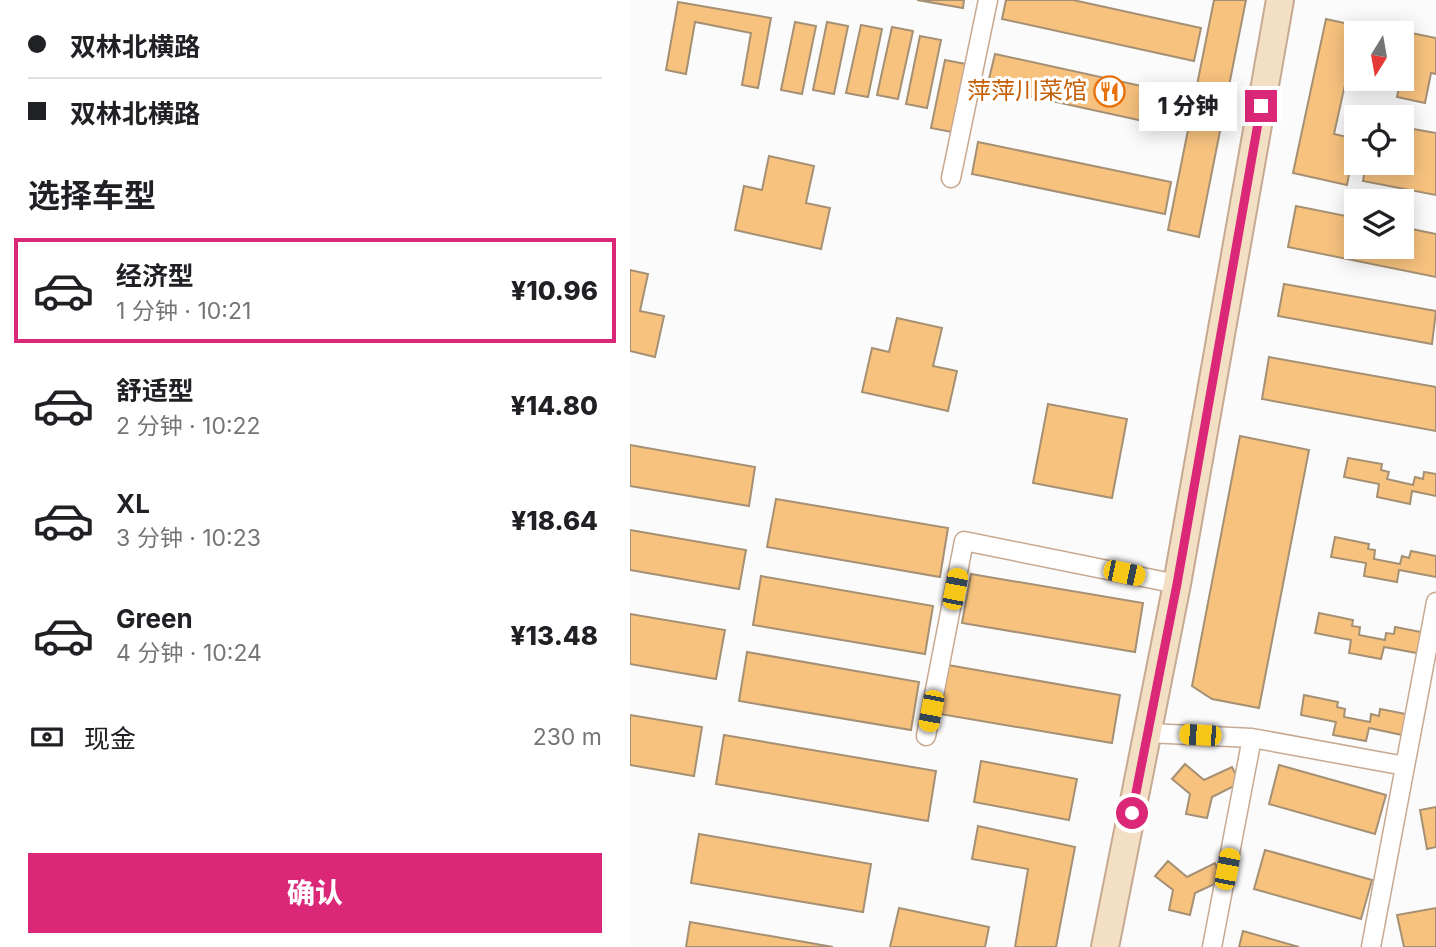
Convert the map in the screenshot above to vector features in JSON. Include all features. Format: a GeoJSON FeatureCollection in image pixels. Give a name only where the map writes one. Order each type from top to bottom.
{"type":"FeatureCollection","features":[{"type":"Feature","properties":{"kind":"street"},"geometry":{"type":"LineString","coordinates":[[951,178],[988,0]]}},
{"type":"Feature","properties":{"kind":"street"},"geometry":{"type":"LineString","coordinates":[[1105,947],[1177,584],[1280,0]]}},
{"type":"Feature","properties":{"kind":"street"},"geometry":{"type":"LineString","coordinates":[[926,736],[964,541],[1177,584]]}},
{"type":"Feature","properties":{"kind":"street"},"geometry":{"type":"LineString","coordinates":[[1371,947],[1436,602]]}},
{"type":"Feature","properties":{"kind":"street"},"geometry":{"type":"LineString","coordinates":[[1148,733],[1252,738],[1405,766]]}},
{"type":"Feature","properties":{"kind":"street"},"geometry":{"type":"LineString","coordinates":[[1212,947],[1252,738]]}},
{"type":"Feature","properties":{"kind":"building"},"geometry":{"type":"Polygon","coordinates":[[[917,0],[964,0],[963,8],[917,0]]]}},
{"type":"Feature","properties":{"kind":"building"},"geometry":{"type":"Polygon","coordinates":[[[1006,0],[1073,0],[1201,28],[1194,61],[1002,19],[1006,0]]]}},
{"type":"Feature","properties":{"kind":"building"},"geometry":{"type":"Polygon","coordinates":[[[1214,0],[1246,0],[1199,237],[1168,230],[1214,0]]]}},
{"type":"Feature","properties":{"kind":"building"},"geometry":{"type":"Polygon","coordinates":[[[678,2],[771,18],[758,88],[742,85],[751,33],[695,22],[686,74],[666,70],[678,2]]]}},
{"type":"Feature","properties":{"kind":"building"},"geometry":{"type":"Polygon","coordinates":[[[1326,19],[1344,23],[1344,89],[1334,134],[1344,136],[1344,175],[1349,175],[1347,185],[1293,173],[1326,19]]]}},
{"type":"Feature","properties":{"kind":"building"},"geometry":{"type":"Polygon","coordinates":[[[795,22],[816,26],[802,94],[781,90],[795,22]]]}},
{"type":"Feature","properties":{"kind":"building"},"geometry":{"type":"Polygon","coordinates":[[[827,22],[848,26],[834,94],[813,90],[827,22]]]}},
{"type":"Feature","properties":{"kind":"building"},"geometry":{"type":"Polygon","coordinates":[[[861,25],[882,29],[868,97],[846,93],[861,25]]]}},
{"type":"Feature","properties":{"kind":"building"},"geometry":{"type":"Polygon","coordinates":[[[892,27],[913,31],[898,99],[877,95],[892,27]]]}},
{"type":"Feature","properties":{"kind":"building"},"geometry":{"type":"Polygon","coordinates":[[[1414,34],[1436,38],[1436,74],[1431,73],[1425,103],[1397,97],[1398,91],[1414,91],[1414,34]]]}},
{"type":"Feature","properties":{"kind":"building"},"geometry":{"type":"Polygon","coordinates":[[[920,36],[941,40],[927,108],[906,104],[920,36]]]}},
{"type":"Feature","properties":{"kind":"building"},"geometry":{"type":"Polygon","coordinates":[[[995,54],[1187,96],[1180,129],[987,87],[995,54]]]}},
{"type":"Feature","properties":{"kind":"building"},"geometry":{"type":"Polygon","coordinates":[[[945,60],[966,64],[952,132],[931,128],[945,60]]]}},
{"type":"Feature","properties":{"kind":"building"},"geometry":{"type":"Polygon","coordinates":[[[1414,129],[1436,133],[1436,195],[1363,181],[1364,175],[1414,175],[1414,129]]]}},
{"type":"Feature","properties":{"kind":"building"},"geometry":{"type":"Polygon","coordinates":[[[978,142],[1171,182],[1165,214],[972,174],[978,142]]]}},
{"type":"Feature","properties":{"kind":"building"},"geometry":{"type":"Polygon","coordinates":[[[769,156],[814,166],[806,203],[830,208],[821,249],[735,230],[744,186],[762,190],[769,156]]]}},
{"type":"Feature","properties":{"kind":"building"},"geometry":{"type":"Polygon","coordinates":[[[1296,206],[1344,216],[1344,258],[1288,247],[1296,206]]]}},
{"type":"Feature","properties":{"kind":"building"},"geometry":{"type":"Polygon","coordinates":[[[1414,229],[1436,234],[1436,277],[1347,259],[1414,259],[1414,229]]]}},
{"type":"Feature","properties":{"kind":"building"},"geometry":{"type":"Polygon","coordinates":[[[630,270],[648,274],[640,311],[664,316],[655,357],[630,351],[630,270]]]}},
{"type":"Feature","properties":{"kind":"building"},"geometry":{"type":"Polygon","coordinates":[[[1284,284],[1436,311],[1432,344],[1278,316],[1284,284]]]}},
{"type":"Feature","properties":{"kind":"building"},"geometry":{"type":"Polygon","coordinates":[[[897,318],[942,328],[933,366],[957,371],[948,411],[862,392],[872,348],[889,352],[897,318]]]}},
{"type":"Feature","properties":{"kind":"building"},"geometry":{"type":"Polygon","coordinates":[[[1269,357],[1436,387],[1436,431],[1262,399],[1269,357]]]}},
{"type":"Feature","properties":{"kind":"building"},"geometry":{"type":"Polygon","coordinates":[[[1048,404],[1127,419],[1112,498],[1033,483],[1048,404]]]}},
{"type":"Feature","properties":{"kind":"building"},"geometry":{"type":"Polygon","coordinates":[[[1240,436],[1309,450],[1259,708],[1212,699],[1192,686],[1240,436]]]}},
{"type":"Feature","properties":{"kind":"building"},"geometry":{"type":"Polygon","coordinates":[[[630,445],[755,467],[749,506],[630,486],[630,445]]]}},
{"type":"Feature","properties":{"kind":"building"},"geometry":{"type":"Polygon","coordinates":[[[1348,458],[1382,464],[1381,470],[1389,472],[1387,479],[1413,485],[1415,477],[1423,479],[1424,472],[1436,474],[1436,496],[1412,491],[1410,504],[1377,497],[1379,484],[1344,477],[1348,458]]]}},
{"type":"Feature","properties":{"kind":"building"},"geometry":{"type":"Polygon","coordinates":[[[776,499],[948,528],[940,577],[767,547],[776,499]]]}},
{"type":"Feature","properties":{"kind":"building"},"geometry":{"type":"Polygon","coordinates":[[[630,530],[746,550],[739,589],[630,570],[630,530]]]}},
{"type":"Feature","properties":{"kind":"building"},"geometry":{"type":"Polygon","coordinates":[[[1335,537],[1369,544],[1368,549],[1375,550],[1374,559],[1400,564],[1402,556],[1409,558],[1411,551],[1436,556],[1436,577],[1399,570],[1397,582],[1364,576],[1366,563],[1331,557],[1335,537]]]}},
{"type":"Feature","properties":{"kind":"building"},"geometry":{"type":"Polygon","coordinates":[[[971,574],[1143,603],[1135,652],[962,623],[971,574]]]}},
{"type":"Feature","properties":{"kind":"building"},"geometry":{"type":"Polygon","coordinates":[[[761,576],[933,606],[925,654],[753,625],[761,576]]]}},
{"type":"Feature","properties":{"kind":"building"},"geometry":{"type":"Polygon","coordinates":[[[1319,613],[1353,620],[1352,626],[1360,627],[1359,635],[1385,640],[1386,633],[1394,634],[1395,627],[1426,633],[1422,654],[1384,647],[1381,659],[1349,653],[1351,640],[1315,633],[1319,613]]]}},
{"type":"Feature","properties":{"kind":"building"},"geometry":{"type":"Polygon","coordinates":[[[630,614],[725,630],[716,679],[630,664],[630,614]]]}},
{"type":"Feature","properties":{"kind":"building"},"geometry":{"type":"Polygon","coordinates":[[[747,652],[919,682],[911,730],[739,701],[747,652]]]}},
{"type":"Feature","properties":{"kind":"building"},"geometry":{"type":"Polygon","coordinates":[[[948,665],[1120,695],[1112,743],[940,714],[948,665]]]}},
{"type":"Feature","properties":{"kind":"building"},"geometry":{"type":"Polygon","coordinates":[[[1304,695],[1338,702],[1337,707],[1345,709],[1344,717],[1370,722],[1371,714],[1379,716],[1380,709],[1411,715],[1407,736],[1369,728],[1366,741],[1333,735],[1336,722],[1301,715],[1304,695]]]}},
{"type":"Feature","properties":{"kind":"building"},"geometry":{"type":"Polygon","coordinates":[[[630,715],[702,727],[694,776],[630,765],[630,715]]]}},
{"type":"Feature","properties":{"kind":"building"},"geometry":{"type":"Polygon","coordinates":[[[724,735],[936,771],[928,821],[716,784],[724,735]]]}},
{"type":"Feature","properties":{"kind":"building"},"geometry":{"type":"Polygon","coordinates":[[[981,761],[1077,779],[1069,820],[974,802],[981,761]]]}},
{"type":"Feature","properties":{"kind":"building"},"geometry":{"type":"Polygon","coordinates":[[[1185,764],[1204,780],[1232,767],[1240,783],[1212,797],[1207,818],[1186,814],[1190,794],[1172,779],[1185,764]]]}},
{"type":"Feature","properties":{"kind":"building"},"geometry":{"type":"Polygon","coordinates":[[[1279,765],[1386,795],[1375,834],[1269,804],[1279,765]]]}},
{"type":"Feature","properties":{"kind":"building"},"geometry":{"type":"Polygon","coordinates":[[[1436,807],[1436,847],[1427,849],[1420,810],[1436,807]]]}},
{"type":"Feature","properties":{"kind":"building"},"geometry":{"type":"Polygon","coordinates":[[[978,826],[1075,847],[1056,947],[1015,947],[1028,869],[972,859],[978,826]]]}},
{"type":"Feature","properties":{"kind":"building"},"geometry":{"type":"Polygon","coordinates":[[[699,834],[871,864],[863,912],[691,883],[699,834]]]}},
{"type":"Feature","properties":{"kind":"building"},"geometry":{"type":"Polygon","coordinates":[[[1265,850],[1372,880],[1361,919],[1254,889],[1265,850]]]}},
{"type":"Feature","properties":{"kind":"building"},"geometry":{"type":"Polygon","coordinates":[[[1168,861],[1187,877],[1215,863],[1223,880],[1195,893],[1190,915],[1169,910],[1173,890],[1155,876],[1168,861]]]}},
{"type":"Feature","properties":{"kind":"building"},"geometry":{"type":"Polygon","coordinates":[[[899,908],[989,927],[985,947],[890,947],[899,908]]]}},
{"type":"Feature","properties":{"kind":"building"},"geometry":{"type":"Polygon","coordinates":[[[1436,908],[1436,947],[1404,947],[1397,915],[1436,908]]]}},
{"type":"Feature","properties":{"kind":"building"},"geometry":{"type":"Polygon","coordinates":[[[690,922],[833,947],[686,947],[690,922]]]}},
{"type":"Feature","properties":{"kind":"building"},"geometry":{"type":"Polygon","coordinates":[[[1243,931],[1299,947],[1239,947],[1243,931]]]}},
{"type":"Feature","properties":{"kind":"place","name":"萍萍川菜馆"},"geometry":{"type":"Point","coordinates":[1110,91]}},
{"type":"Feature","properties":{"kind":"route"},"geometry":{"type":"LineString","coordinates":[[1132,813],[1177,584],[1261,106]]}}]}
